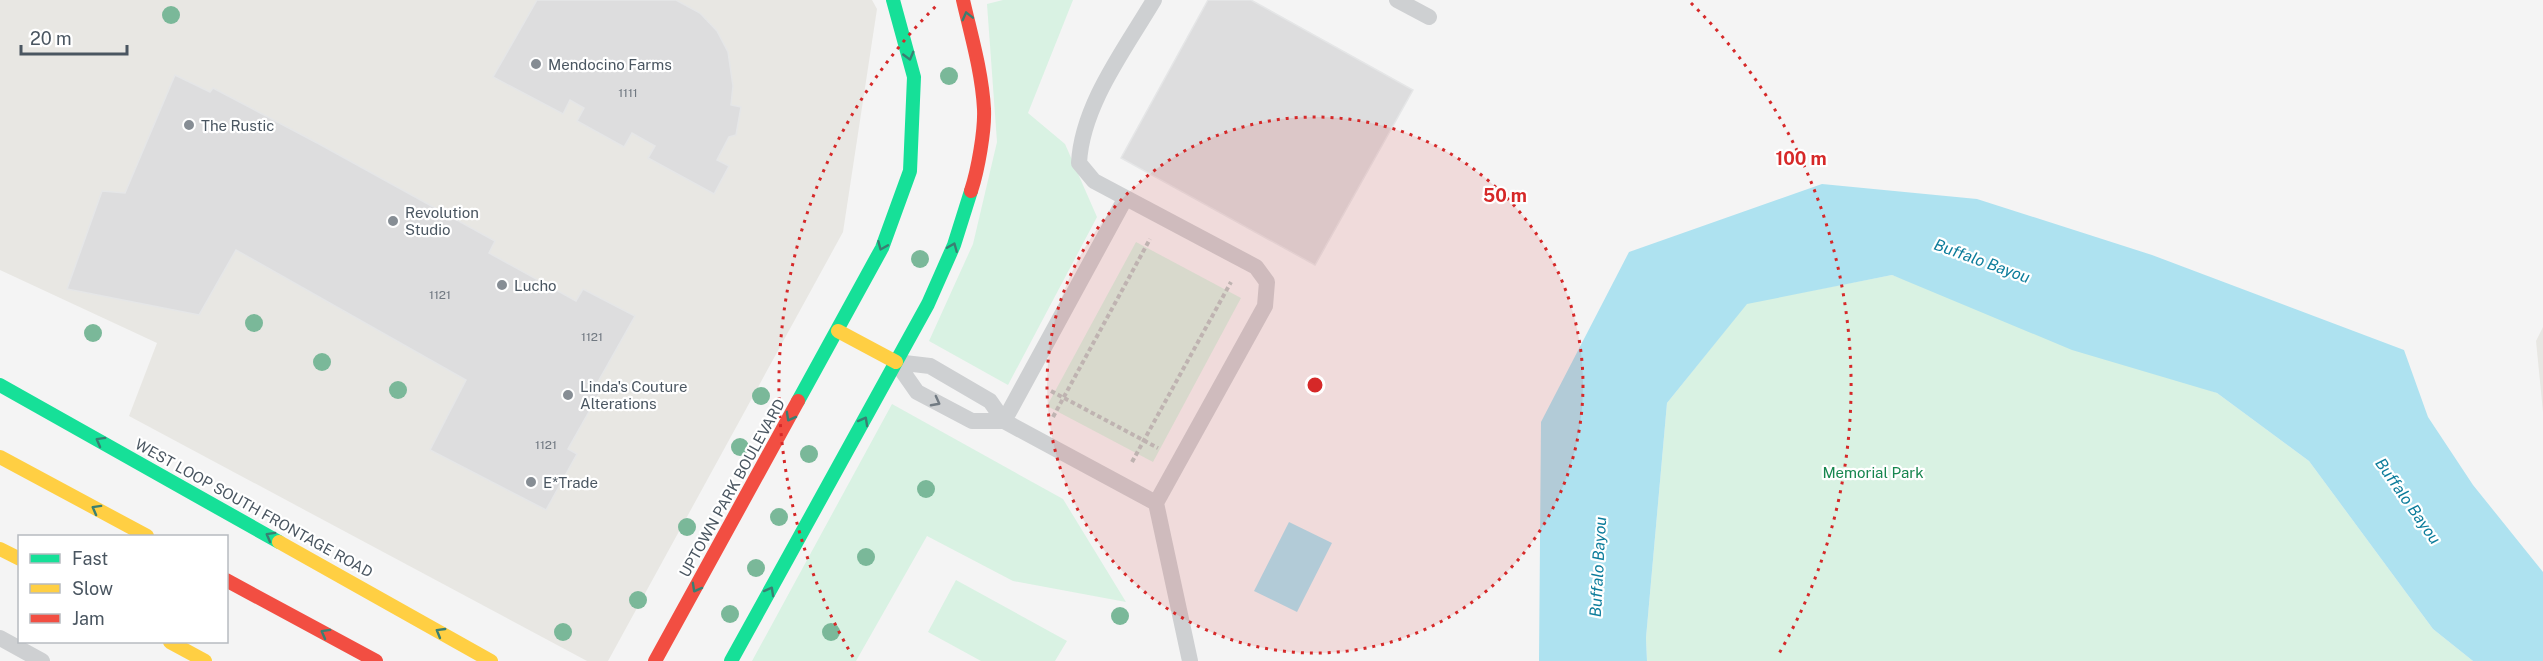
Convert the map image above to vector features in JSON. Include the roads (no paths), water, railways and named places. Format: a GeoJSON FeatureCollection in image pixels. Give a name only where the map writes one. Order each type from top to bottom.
{"type":"FeatureCollection","features":[{"type":"Feature","properties":{"kind":"main road","name":"UPTOWN PARK BOULEVARD"},"geometry":{"type":"LineString","coordinates":[[655,661],[882,248],[909,171],[914,77],[893,0]]}},
{"type":"Feature","properties":{"kind":"main road"},"geometry":{"type":"LineString","coordinates":[[731,661],[897,362],[928,304],[954,245],[976,176],[984,110],[975,50],[963,0]]}},
{"type":"Feature","properties":{"kind":"main road"},"geometry":{"type":"LineString","coordinates":[[838,331],[897,362]]}},
{"type":"Feature","properties":{"kind":"main road","name":"WEST LOOP SOUTH FRONTAGE ROAD"},"geometry":{"type":"LineString","coordinates":[[0,385],[490,661]]}},
{"type":"Feature","properties":{"kind":"main road"},"geometry":{"type":"LineString","coordinates":[[0,457],[143,535]]}},
{"type":"Feature","properties":{"kind":"main road"},"geometry":{"type":"LineString","coordinates":[[0,549],[18,558]]}},
{"type":"Feature","properties":{"kind":"main road"},"geometry":{"type":"LineString","coordinates":[[228,581],[376,661]]}},
{"type":"Feature","properties":{"kind":"main road"},"geometry":{"type":"LineString","coordinates":[[172,643],[205,661]]}},
{"type":"Feature","properties":{"kind":"lane"},"geometry":{"type":"LineString","coordinates":[[1154,0],[1091,109],[1080,141],[1079,163],[1094,182],[1256,267],[1267,282],[1265,306],[1156,502],[1190,661]]}},
{"type":"Feature","properties":{"kind":"lane"},"geometry":{"type":"LineString","coordinates":[[1397,0],[1428,17]]}},
{"type":"Feature","properties":{"kind":"lane"},"geometry":{"type":"LineString","coordinates":[[1004,421],[1125,199]]}},
{"type":"Feature","properties":{"kind":"lane"},"geometry":{"type":"LineString","coordinates":[[897,362],[916,392],[972,421],[1004,421]]}},
{"type":"Feature","properties":{"kind":"lane"},"geometry":{"type":"LineString","coordinates":[[897,362],[930,366],[990,401],[1004,421],[1156,502]]}},
{"type":"Feature","properties":{"kind":"lane"},"geometry":{"type":"LineString","coordinates":[[0,638],[42,661]]}},
{"type":"Feature","properties":{"kind":"water","name":"Buffalo Bayou"},"geometry":{"type":"Polygon","coordinates":[[[1822,184],[1977,199],[2152,255],[2404,350],[2428,417],[2473,485],[2543,572],[2543,661],[2473,661],[2433,629],[2309,461],[2217,393],[2072,350],[1892,275],[1747,304],[1667,403],[1646,638],[1647,661],[1539,661],[1541,422],[1629,252],[1822,184]]]}},
{"type":"Feature","properties":{"kind":"water"},"geometry":{"type":"Polygon","coordinates":[[[1289,522],[1332,543],[1297,612],[1254,591],[1289,522]]]}},
{"type":"Feature","properties":{"kind":"place","name":"Mendocino Farms"},"geometry":{"type":"Point","coordinates":[536,64]}},
{"type":"Feature","properties":{"kind":"place","name":"The Rustic"},"geometry":{"type":"Point","coordinates":[189,125]}},
{"type":"Feature","properties":{"kind":"place","name":"Revolution Studio"},"geometry":{"type":"Point","coordinates":[393,221]}},
{"type":"Feature","properties":{"kind":"place","name":"Lucho"},"geometry":{"type":"Point","coordinates":[502,285]}},
{"type":"Feature","properties":{"kind":"place","name":"Linda's Couture Alterations"},"geometry":{"type":"Point","coordinates":[568,395]}},
{"type":"Feature","properties":{"kind":"place","name":"E*Trade"},"geometry":{"type":"Point","coordinates":[531,482]}},
{"type":"Feature","properties":{"kind":"park label","name":"Memorial Park"},"geometry":{"type":"Point","coordinates":[1873,472]}}]}
